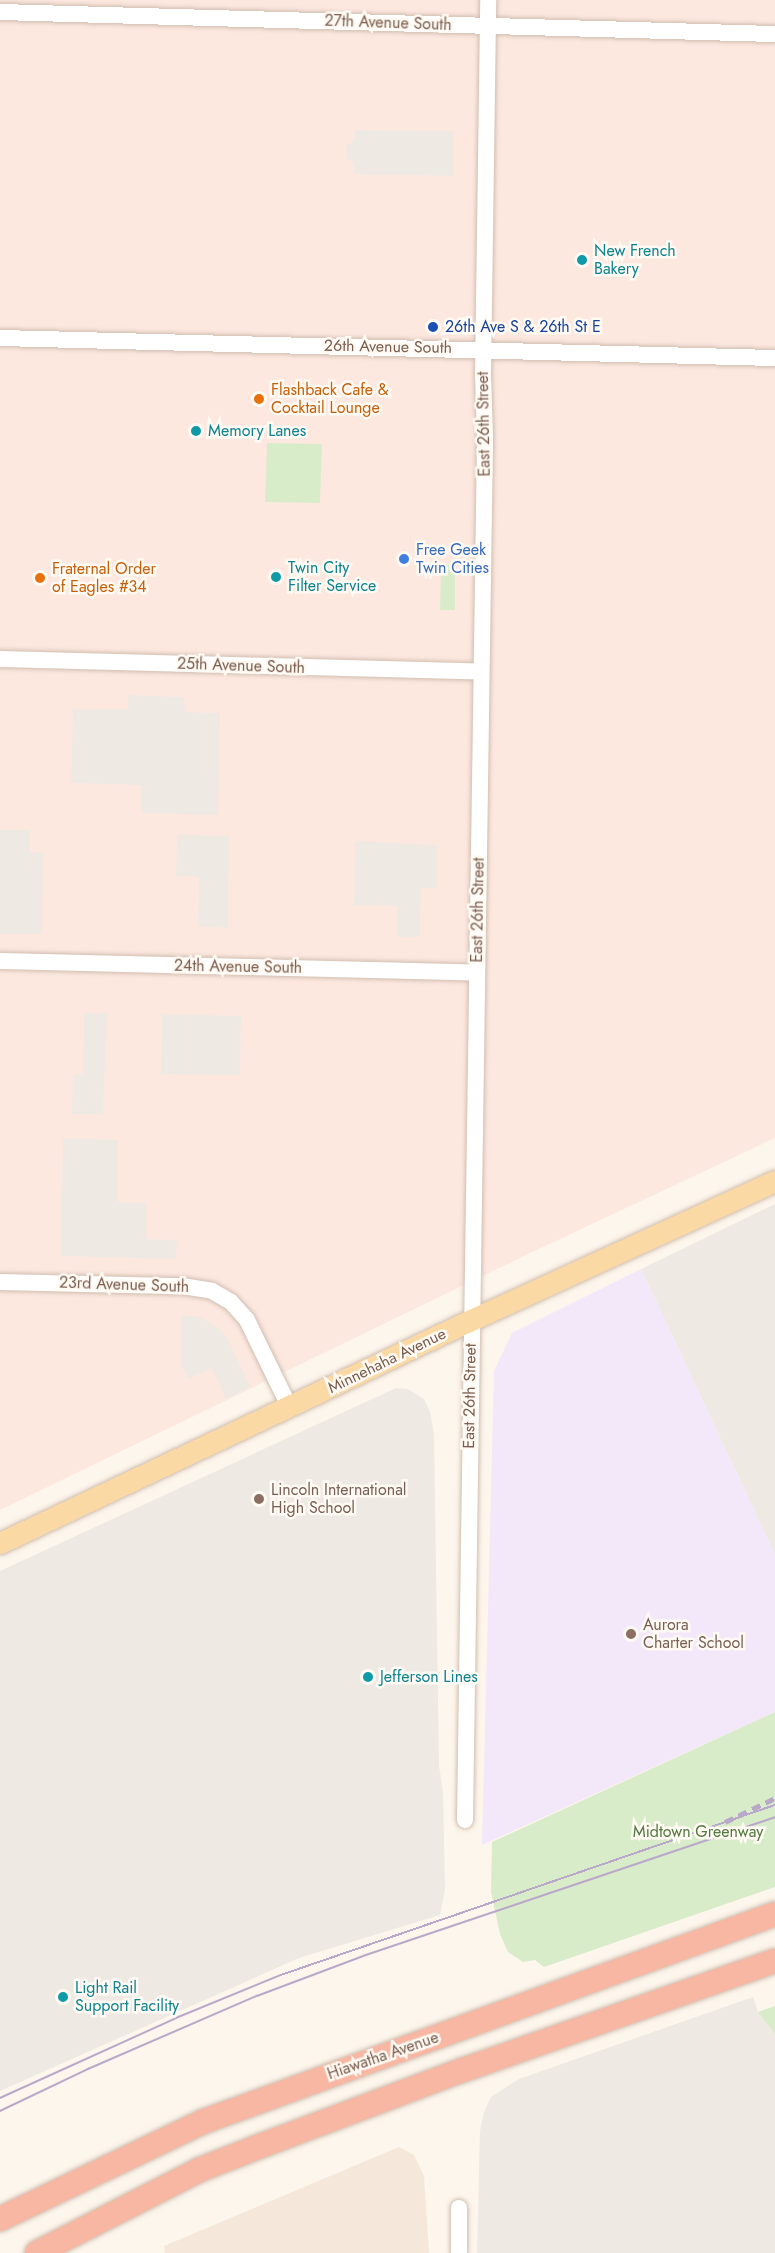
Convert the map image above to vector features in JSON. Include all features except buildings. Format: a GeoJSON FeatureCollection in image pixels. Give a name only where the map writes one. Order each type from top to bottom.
{"type":"FeatureCollection","features":[{"type":"Feature","properties":{"kind":"highway","name":"Hiawatha Avenue"},"geometry":{"type":"LineString","coordinates":[[0,2219],[205,2121],[775,1914]]}},
{"type":"Feature","properties":{"kind":"highway"},"geometry":{"type":"LineString","coordinates":[[36,2253],[199,2170],[463,2070],[775,1960]]}},
{"type":"Feature","properties":{"kind":"highway"},"geometry":{"type":"LineString","coordinates":[[0,2204],[205,2121]]}},
{"type":"Feature","properties":{"kind":"main road","name":"Minnehaha Avenue"},"geometry":{"type":"LineString","coordinates":[[0,1543],[290,1408],[471,1320],[775,1181]]}},
{"type":"Feature","properties":{"kind":"street","name":"East 26th Street"},"geometry":{"type":"LineString","coordinates":[[465,1820],[485,436],[483,350],[488,0]]}},
{"type":"Feature","properties":{"kind":"street","name":"27th Avenue South"},"geometry":{"type":"LineString","coordinates":[[0,12],[775,34]]}},
{"type":"Feature","properties":{"kind":"street","name":"26th Avenue South"},"geometry":{"type":"LineString","coordinates":[[0,338],[775,358]]}},
{"type":"Feature","properties":{"kind":"street","name":"25th Avenue South"},"geometry":{"type":"LineString","coordinates":[[0,659],[481,672]]}},
{"type":"Feature","properties":{"kind":"street","name":"24th Avenue South"},"geometry":{"type":"LineString","coordinates":[[0,961],[477,973]]}},
{"type":"Feature","properties":{"kind":"street","name":"23rd Avenue South"},"geometry":{"type":"LineString","coordinates":[[0,1282],[182,1286],[212,1291],[231,1302],[247,1320],[290,1408]]}},
{"type":"Feature","properties":{"kind":"street"},"geometry":{"type":"LineString","coordinates":[[459,2208],[459,2253]]}},
{"type":"Feature","properties":{"kind":"shaded area"},"geometry":{"type":"Polygon","coordinates":[[[0,0],[775,0],[775,1138],[526,1255],[0,1510],[0,0]]]}},
{"type":"Feature","properties":{"kind":"shaded area"},"geometry":{"type":"Polygon","coordinates":[[[355,130],[454,131],[454,176],[354,174],[354,164],[350,159],[346,159],[346,143],[351,144],[355,130]]]}},
{"type":"Feature","properties":{"kind":"shaded area"},"geometry":{"type":"Polygon","coordinates":[[[128,695],[184,697],[185,712],[220,713],[218,815],[142,813],[142,785],[71,783],[73,709],[127,709],[128,695]]]}},
{"type":"Feature","properties":{"kind":"shaded area"},"geometry":{"type":"Polygon","coordinates":[[[0,830],[30,830],[30,852],[43,853],[42,934],[0,934],[0,830]]]}},
{"type":"Feature","properties":{"kind":"shaded area"},"geometry":{"type":"Polygon","coordinates":[[[177,835],[229,836],[228,928],[198,926],[199,877],[176,876],[177,835]]]}},
{"type":"Feature","properties":{"kind":"shaded area"},"geometry":{"type":"Polygon","coordinates":[[[355,841],[437,845],[437,888],[421,888],[420,937],[397,937],[397,906],[354,905],[355,841]]]}},
{"type":"Feature","properties":{"kind":"shaded area"},"geometry":{"type":"Polygon","coordinates":[[[84,1013],[107,1013],[103,1114],[72,1114],[73,1074],[83,1074],[84,1013]]]}},
{"type":"Feature","properties":{"kind":"shaded area"},"geometry":{"type":"Polygon","coordinates":[[[162,1014],[241,1016],[240,1075],[161,1074],[162,1014]]]}},
{"type":"Feature","properties":{"kind":"shaded area"},"geometry":{"type":"Polygon","coordinates":[[[63,1138],[118,1140],[118,1202],[146,1203],[146,1239],[177,1240],[176,1259],[61,1256],[63,1138]]]}},
{"type":"Feature","properties":{"kind":"shaded area"},"geometry":{"type":"Polygon","coordinates":[[[775,1204],[775,1555],[641,1269],[775,1204]]]}},
{"type":"Feature","properties":{"kind":"shaded area","name":"Aurora Charter School"},"geometry":{"type":"Polygon","coordinates":[[[641,1269],[775,1555],[775,1712],[482,1845],[494,1371],[512,1333],[641,1269]]]}},
{"type":"Feature","properties":{"kind":"shaded area"},"geometry":{"type":"Polygon","coordinates":[[[181,1315],[200,1317],[227,1337],[250,1387],[226,1399],[212,1368],[188,1379],[181,1364],[181,1315]]]}},
{"type":"Feature","properties":{"kind":"shaded area"},"geometry":{"type":"Polygon","coordinates":[[[396,1388],[408,1389],[424,1399],[430,1412],[434,1434],[439,1765],[443,1792],[445,1889],[440,1915],[299,1958],[0,2091],[0,1571],[396,1388]]]}},
{"type":"Feature","properties":{"kind":"shaded area"},"geometry":{"type":"Polygon","coordinates":[[[753,1997],[758,2012],[775,2034],[775,2253],[477,2253],[480,2131],[484,2112],[491,2097],[519,2079],[753,1997]]]}},
{"type":"Feature","properties":{"kind":"shaded area"},"geometry":{"type":"Polygon","coordinates":[[[399,2147],[414,2155],[424,2176],[429,2253],[165,2253],[164,2246],[399,2147]]]}},
{"type":"Feature","properties":{"kind":"green space"},"geometry":{"type":"Polygon","coordinates":[[[267,443],[322,444],[320,503],[265,502],[267,443]]]}},
{"type":"Feature","properties":{"kind":"green space"},"geometry":{"type":"Polygon","coordinates":[[[441,564],[455,565],[455,610],[440,610],[441,564]]]}},
{"type":"Feature","properties":{"kind":"green space","name":"Midtown Greenway"},"geometry":{"type":"Polygon","coordinates":[[[775,1712],[775,1887],[544,1967],[535,1960],[523,1962],[508,1952],[500,1934],[491,1892],[492,1842],[775,1712]]]}},
{"type":"Feature","properties":{"kind":"green space"},"geometry":{"type":"Polygon","coordinates":[[[775,2006],[775,2034],[758,2012],[775,2006]]]}},
{"type":"Feature","properties":{"kind":"tram line"},"geometry":{"type":"LineString","coordinates":[[0,2098],[176,2018],[281,1975],[775,1805]]}},
{"type":"Feature","properties":{"kind":"tram line"},"geometry":{"type":"LineString","coordinates":[[0,2111],[88,2069],[257,1996],[366,1955],[775,1817]]}},
{"type":"Feature","properties":{"kind":"railway"},"geometry":{"type":"LineString","coordinates":[[725,1822],[775,1798]]}},
{"type":"Feature","properties":{"kind":"place","name":"New French Bakery"},"geometry":{"type":"Point","coordinates":[582,260]}},
{"type":"Feature","properties":{"kind":"place","name":"26th Ave S & 26th St E"},"geometry":{"type":"Point","coordinates":[433,327]}},
{"type":"Feature","properties":{"kind":"place","name":"Flashback Cafe & Cocktail Lounge"},"geometry":{"type":"Point","coordinates":[259,399]}},
{"type":"Feature","properties":{"kind":"place","name":"Memory Lanes"},"geometry":{"type":"Point","coordinates":[196,431]}},
{"type":"Feature","properties":{"kind":"place","name":"Free Geek Twin Cities"},"geometry":{"type":"Point","coordinates":[404,559]}},
{"type":"Feature","properties":{"kind":"place","name":"Twin City Filter Service"},"geometry":{"type":"Point","coordinates":[276,577]}},
{"type":"Feature","properties":{"kind":"place","name":"Fraternal Order of Eagles #34"},"geometry":{"type":"Point","coordinates":[40,578]}},
{"type":"Feature","properties":{"kind":"place","name":"Lincoln International High School"},"geometry":{"type":"Point","coordinates":[259,1499]}},
{"type":"Feature","properties":{"kind":"place","name":"Aurora Charter School"},"geometry":{"type":"Point","coordinates":[631,1634]}},
{"type":"Feature","properties":{"kind":"place","name":"Jefferson Lines"},"geometry":{"type":"Point","coordinates":[368,1677]}},
{"type":"Feature","properties":{"kind":"place","name":"Light Rail Support Facility"},"geometry":{"type":"Point","coordinates":[63,1997]}}]}
